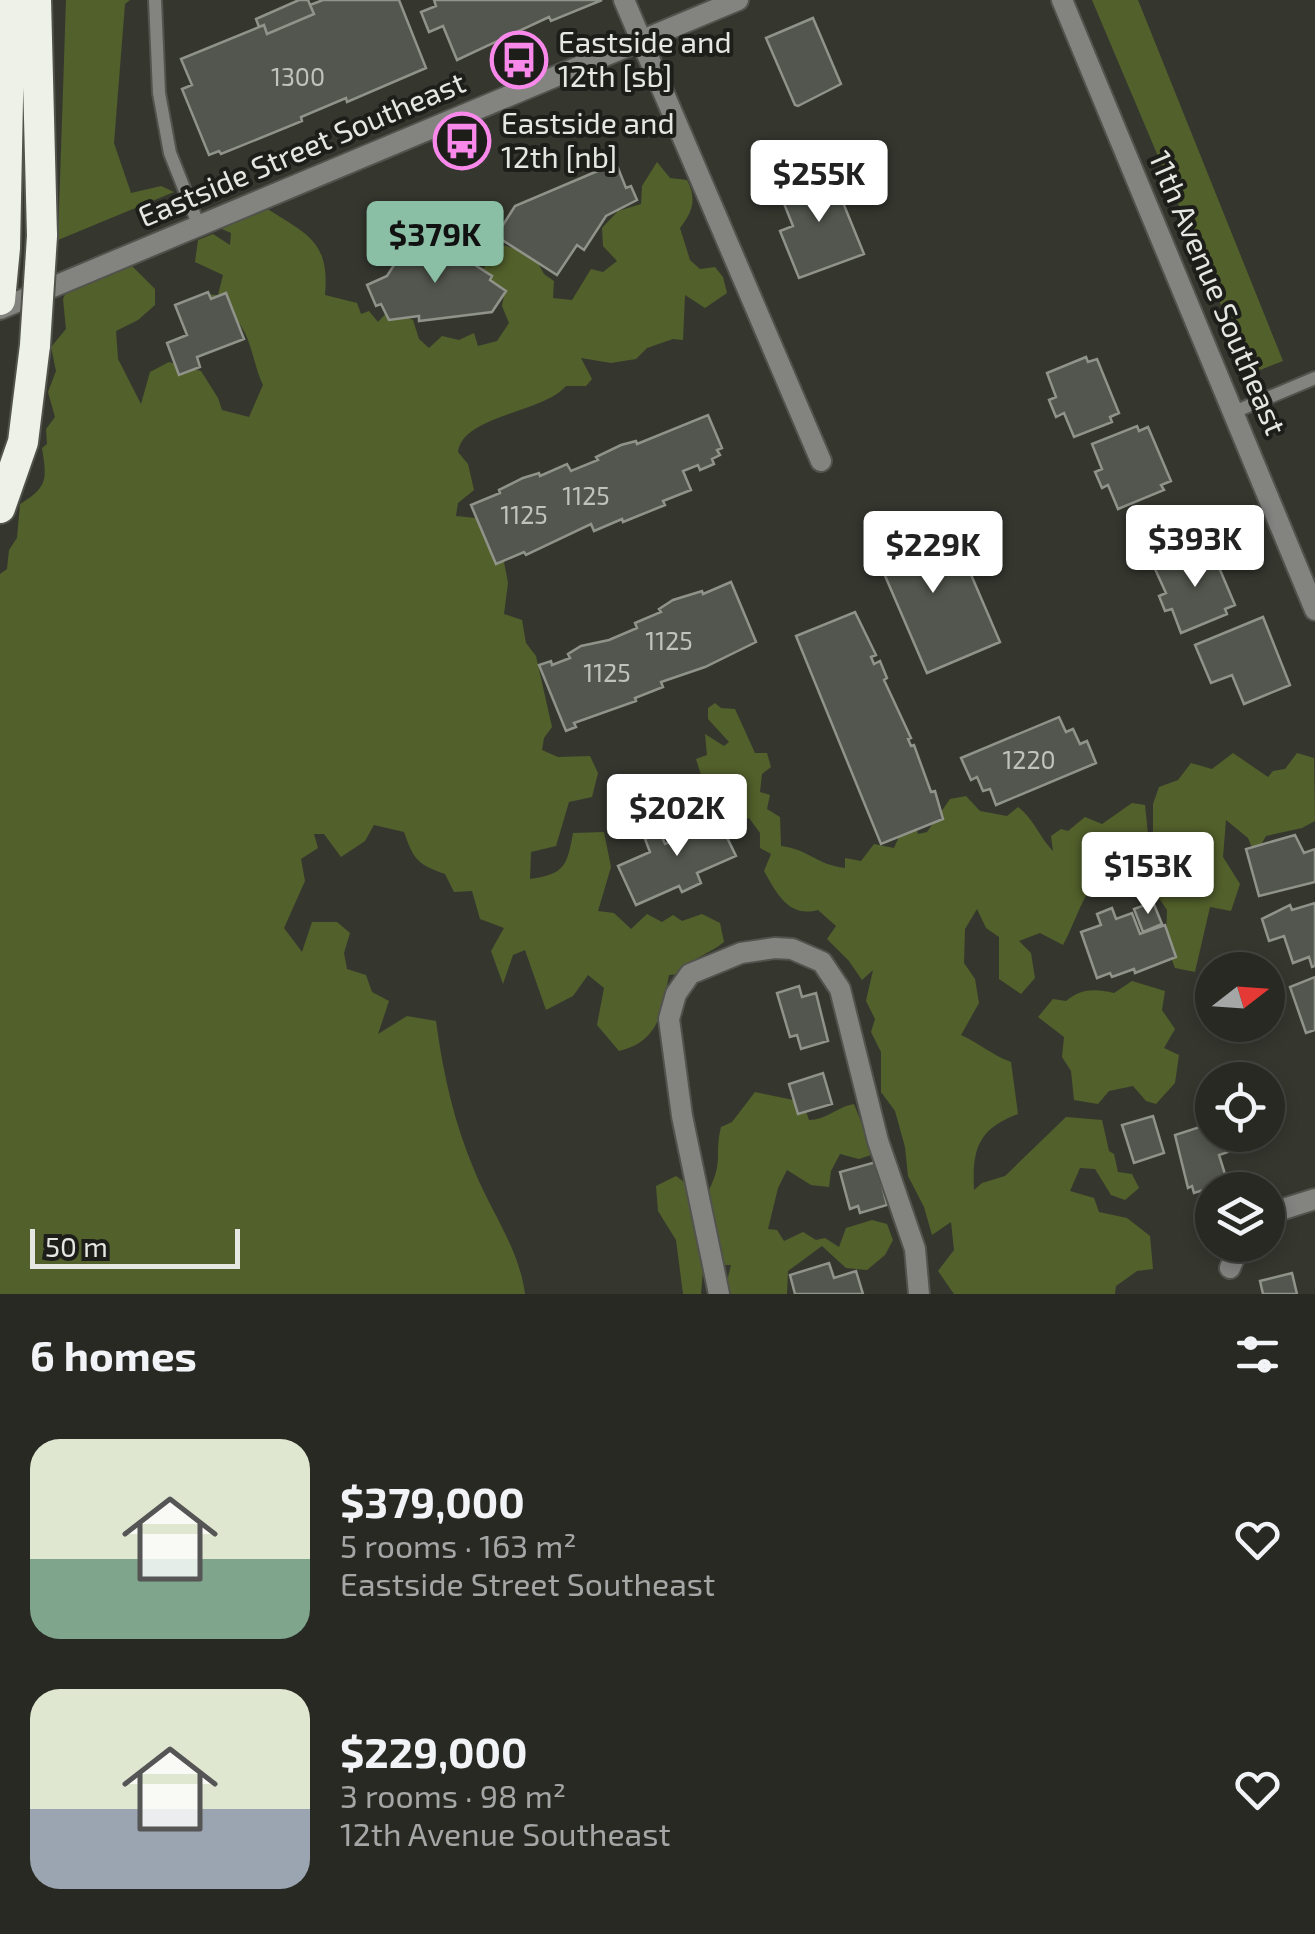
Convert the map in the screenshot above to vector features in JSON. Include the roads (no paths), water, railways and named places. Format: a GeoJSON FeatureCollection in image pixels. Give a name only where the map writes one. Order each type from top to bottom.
{"type":"FeatureCollection","features":[{"type":"Feature","properties":{"kind":"highway"},"geometry":{"type":"LineString","coordinates":[[0,300],[5,248],[10,0]]}},
{"type":"Feature","properties":{"kind":"highway"},"geometry":{"type":"LineString","coordinates":[[0,508],[23,442],[35,345],[42,236],[36,0]]}},
{"type":"Feature","properties":{"kind":"street"},"geometry":{"type":"LineString","coordinates":[[624,0],[820,460]]}},
{"type":"Feature","properties":{"kind":"street","name":"Eastside Street Southeast"},"geometry":{"type":"LineString","coordinates":[[0,309],[738,0]]}},
{"type":"Feature","properties":{"kind":"street","name":"11th Avenue Southeast"},"geometry":{"type":"LineString","coordinates":[[1062,0],[1315,610]]}},
{"type":"Feature","properties":{"kind":"street"},"geometry":{"type":"LineString","coordinates":[[719,1294],[682,1116],[669,1019],[676,994],[690,974],[741,953],[792,949],[822,962],[840,989],[878,1141],[915,1249],[919,1294]]}},
{"type":"Feature","properties":{"kind":"street"},"geometry":{"type":"LineString","coordinates":[[1285,1209],[1315,1199]]}},
{"type":"Feature","properties":{"kind":"street"},"geometry":{"type":"LineString","coordinates":[[1230,1268],[1232,1262]]}},
{"type":"Feature","properties":{"kind":"lane"},"geometry":{"type":"LineString","coordinates":[[155,0],[160,93],[170,153],[199,226]]}},
{"type":"Feature","properties":{"kind":"lane"},"geometry":{"type":"LineString","coordinates":[[1234,412],[1315,378]]}},
{"type":"Feature","properties":{"kind":"place","name":"Eastside and 12th [sb]"},"geometry":{"type":"Point","coordinates":[519,60]}},
{"type":"Feature","properties":{"kind":"place","name":"Eastside and 12th [nb]"},"geometry":{"type":"Point","coordinates":[462,141]}}]}
